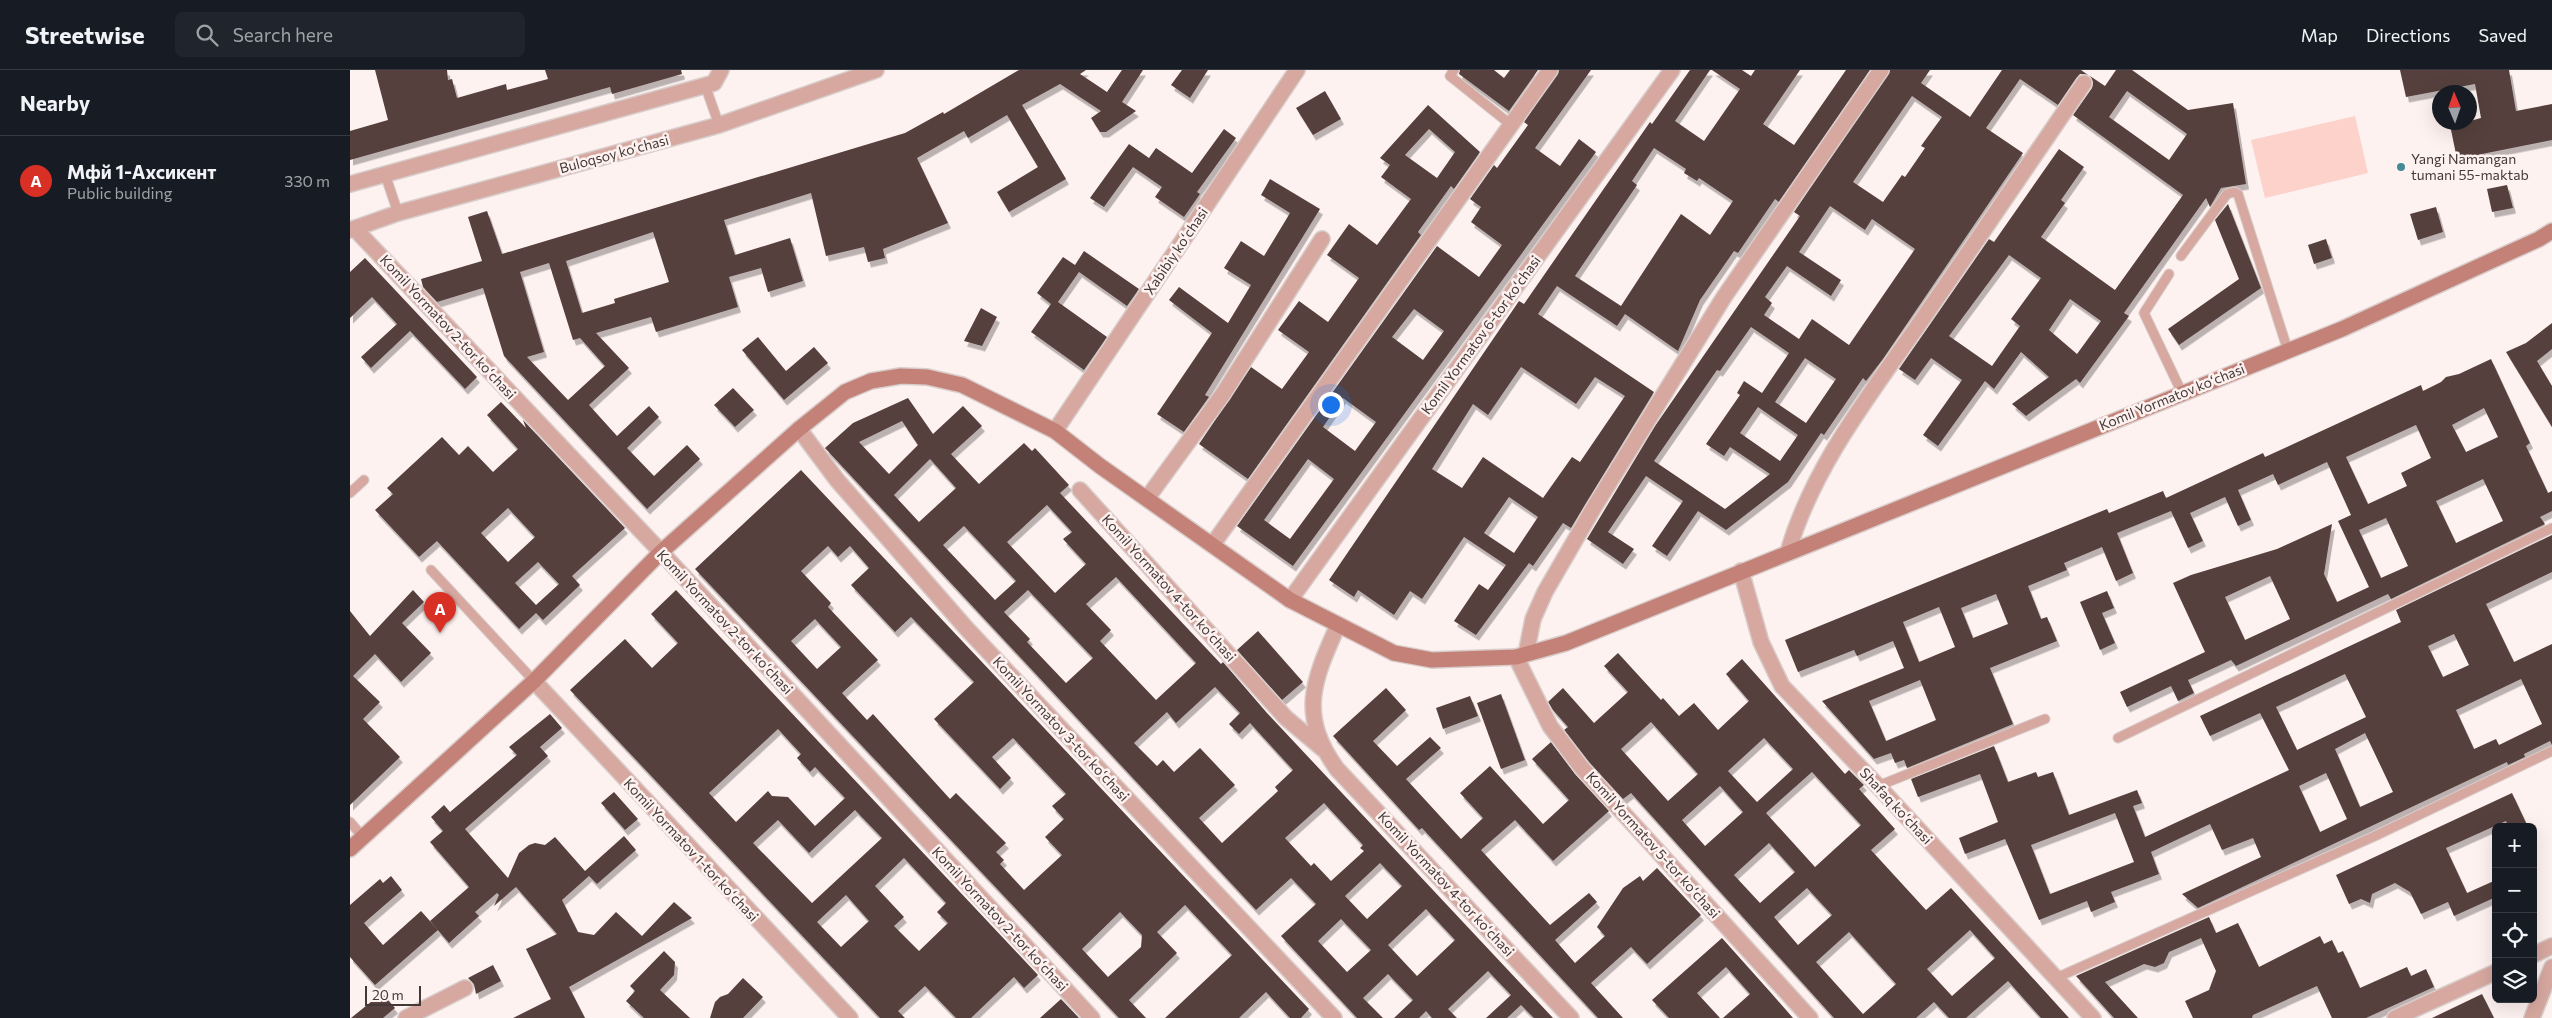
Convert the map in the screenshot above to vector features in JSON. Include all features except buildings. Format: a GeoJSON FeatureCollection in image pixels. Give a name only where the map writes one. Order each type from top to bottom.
{"type":"FeatureCollection","features":[{"type":"Feature","properties":{"kind":"street","name":"Buloqsoy koʻchasi"},"geometry":{"type":"LineString","coordinates":[[352,229],[398,213],[719,125],[876,70]]}},
{"type":"Feature","properties":{"kind":"street","name":"Xabibiy koʻchasi"},"geometry":{"type":"LineString","coordinates":[[1055,431],[1297,70]]}},
{"type":"Feature","properties":{"kind":"street"},"geometry":{"type":"LineString","coordinates":[[1213,544],[1550,70]]}},
{"type":"Feature","properties":{"kind":"street","name":"Komil Yormatov 6-tor koʻchasi"},"geometry":{"type":"LineString","coordinates":[[1290,600],[1672,70]]}},
{"type":"Feature","properties":{"kind":"street"},"geometry":{"type":"LineString","coordinates":[[1521,656],[1544,592],[1593,509],[1724,297],[1881,70]]}},
{"type":"Feature","properties":{"kind":"street"},"geometry":{"type":"LineString","coordinates":[[350,184],[705,85],[714,82],[723,71]]}},
{"type":"Feature","properties":{"kind":"street"},"geometry":{"type":"LineString","coordinates":[[1788,552],[1797,520],[1809,493],[1839,444],[1883,376],[2084,83]]}},
{"type":"Feature","properties":{"kind":"street","name":"Komil Yormatov 2-tor koʻchasi"},"geometry":{"type":"LineString","coordinates":[[352,229],[661,552],[1092,1018]]}},
{"type":"Feature","properties":{"kind":"street","name":"Komil Yormatov koʻchasi"},"geometry":{"type":"LineString","coordinates":[[350,849],[534,681],[661,552],[799,429],[845,392],[872,381],[901,376],[927,378],[962,385],[1055,431],[1100,466],[1148,497],[1290,600],[1394,653],[1432,660],[1521,656],[1566,643],[2342,329],[2539,239],[2552,231]]}},
{"type":"Feature","properties":{"kind":"street"},"geometry":{"type":"LineString","coordinates":[[1148,497],[1223,394],[1322,239]]}},
{"type":"Feature","properties":{"kind":"street","name":"Komil Yormatov 3-tor koʻchasi"},"geometry":{"type":"LineString","coordinates":[[799,429],[837,480],[967,629],[1334,1018]]}},
{"type":"Feature","properties":{"kind":"street","name":"Komil Yormatov 4-tor koʻchasi"},"geometry":{"type":"LineString","coordinates":[[1080,490],[1286,718],[1323,749],[1337,769],[1572,1018]]}},
{"type":"Feature","properties":{"kind":"street","name":"Shafaq koʻchasi"},"geometry":{"type":"LineString","coordinates":[[1741,571],[1761,642],[1782,686],[1878,786],[2093,1018]]}},
{"type":"Feature","properties":{"kind":"street","name":"Komil Yormatov 4-tor koʻchasi"},"geometry":{"type":"LineString","coordinates":[[1323,749],[1312,705],[1318,673],[1338,625]]}},
{"type":"Feature","properties":{"kind":"street","name":"Komil Yormatov 5-tor koʻchasi"},"geometry":{"type":"LineString","coordinates":[[1521,656],[1550,726],[1582,768],[1810,1018]]}},
{"type":"Feature","properties":{"kind":"street","name":"Komil Yormatov 1-tor koʻchasi"},"geometry":{"type":"LineString","coordinates":[[534,681],[850,1018]]}},
{"type":"Feature","properties":{"kind":"street"},"geometry":{"type":"LineString","coordinates":[[2537,952],[2552,946]]}},
{"type":"Feature","properties":{"kind":"street"},"geometry":{"type":"LineString","coordinates":[[2532,1018],[2552,967]]}},
{"type":"Feature","properties":{"kind":"street"},"geometry":{"type":"LineString","coordinates":[[2395,1018],[2492,974]]}},
{"type":"Feature","properties":{"kind":"street"},"geometry":{"type":"LineString","coordinates":[[406,1018],[465,988]]}},
{"type":"Feature","properties":{"kind":"lane"},"geometry":{"type":"LineString","coordinates":[[1454,70],[1450,76],[1510,124]]}},
{"type":"Feature","properties":{"kind":"lane"},"geometry":{"type":"LineString","coordinates":[[705,85],[719,125]]}},
{"type":"Feature","properties":{"kind":"lane"},"geometry":{"type":"LineString","coordinates":[[385,174],[398,213]]}},
{"type":"Feature","properties":{"kind":"lane"},"geometry":{"type":"LineString","coordinates":[[2181,256],[2227,194],[2234,192],[2238,194],[2288,350]]}},
{"type":"Feature","properties":{"kind":"lane"},"geometry":{"type":"LineString","coordinates":[[2169,274],[2144,314],[2182,393]]}},
{"type":"Feature","properties":{"kind":"lane"},"geometry":{"type":"LineString","coordinates":[[350,492],[364,480]]}},
{"type":"Feature","properties":{"kind":"lane"},"geometry":{"type":"LineString","coordinates":[[2118,738],[2552,528]]}},
{"type":"Feature","properties":{"kind":"lane"},"geometry":{"type":"LineString","coordinates":[[431,570],[534,681]]}},
{"type":"Feature","properties":{"kind":"lane"},"geometry":{"type":"LineString","coordinates":[[1878,786],[2046,719]]}},
{"type":"Feature","properties":{"kind":"lane"},"geometry":{"type":"LineString","coordinates":[[2056,978],[2375,836],[2552,750]]}},
{"type":"Feature","properties":{"kind":"lane"},"geometry":{"type":"LineString","coordinates":[[350,822],[363,837]]}},
{"type":"Feature","properties":{"kind":"shaded area"},"geometry":{"type":"Polygon","coordinates":[[[2355,116],[2368,173],[2265,198],[2251,140],[2355,116]]]}},
{"type":"Feature","properties":{"kind":"place","name":"Yangi Namangan tumani 55-maktab"},"geometry":{"type":"Point","coordinates":[2401,167]}},
{"type":"Feature","properties":{"kind":"place","name":"Мфй 1-Ахсикент"},"geometry":{"type":"Point","coordinates":[440,633]}}]}
